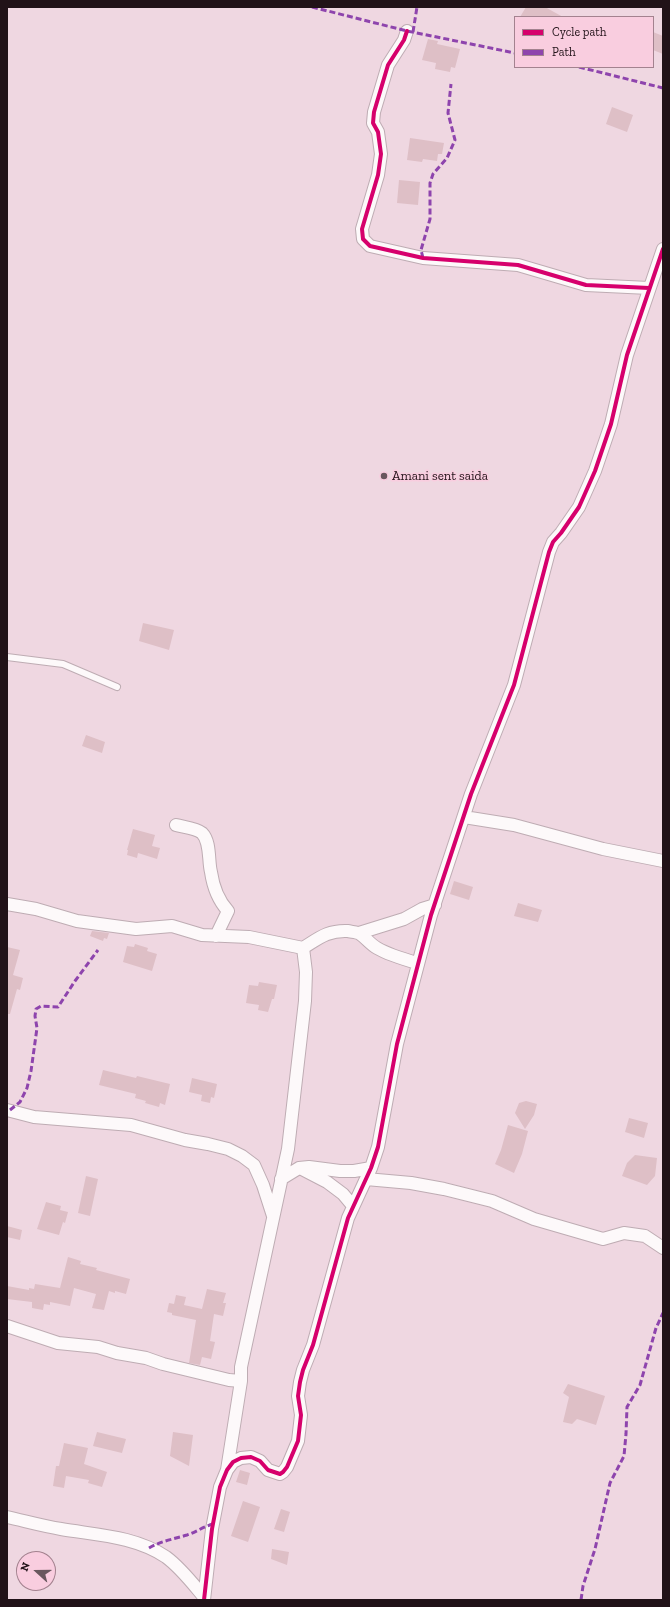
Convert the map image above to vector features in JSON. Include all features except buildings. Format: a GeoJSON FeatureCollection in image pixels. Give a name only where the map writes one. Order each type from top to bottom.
{"type":"FeatureCollection","features":[{"type":"Feature","properties":{"kind":"street"},"geometry":{"type":"LineString","coordinates":[[407,31],[404,40],[388,65],[374,112],[374,123],[378,132],[381,154],[378,175],[362,229],[363,239],[370,246],[422,258],[518,265],[536,269],[586,285],[648,288]]}},
{"type":"Feature","properties":{"kind":"street"},"geometry":{"type":"LineString","coordinates":[[227,1470],[233,1462],[241,1458],[252,1457],[260,1461],[268,1470],[280,1474],[287,1466],[298,1441],[301,1414],[298,1396],[303,1370],[313,1345],[348,1218],[378,1148],[397,1044],[431,915],[464,817],[514,685],[526,634],[549,552],[553,542],[579,507],[595,471],[612,424],[627,355],[648,288],[663,250]]}},
{"type":"Feature","properties":{"kind":"street"},"geometry":{"type":"LineString","coordinates":[[464,817],[514,825],[603,849],[663,861]]}},
{"type":"Feature","properties":{"kind":"street"},"geometry":{"type":"LineString","coordinates":[[176,825],[196,830],[202,834],[206,840],[215,888],[220,901],[228,911],[216,936]]}},
{"type":"Feature","properties":{"kind":"street"},"geometry":{"type":"LineString","coordinates":[[7,904],[36,909],[76,921],[136,929],[168,926],[202,935],[249,937],[303,948],[325,934],[336,931],[359,933],[404,919],[435,904]]}},
{"type":"Feature","properties":{"kind":"street"},"geometry":{"type":"LineString","coordinates":[[359,933],[365,940],[378,948],[417,964]]}},
{"type":"Feature","properties":{"kind":"street"},"geometry":{"type":"LineString","coordinates":[[204,1599],[212,1529],[220,1487],[227,1470],[240,1381],[240,1367],[288,1149],[305,1001],[306,972],[303,948]]}},
{"type":"Feature","properties":{"kind":"street"},"geometry":{"type":"LineString","coordinates":[[7,1110],[34,1117],[131,1125],[185,1140],[228,1149],[242,1156],[254,1165],[263,1185],[273,1217]]}},
{"type":"Feature","properties":{"kind":"street"},"geometry":{"type":"LineString","coordinates":[[281,1179],[299,1168],[309,1167],[368,1173],[492,1201],[534,1219],[603,1239],[624,1233],[645,1236],[663,1248]]}},
{"type":"Feature","properties":{"kind":"street"},"geometry":{"type":"LineString","coordinates":[[299,1168],[333,1186],[344,1194],[353,1206]]}},
{"type":"Feature","properties":{"kind":"street"},"geometry":{"type":"LineString","coordinates":[[7,1326],[58,1343],[98,1347],[221,1378],[240,1381]]}},
{"type":"Feature","properties":{"kind":"street"},"geometry":{"type":"LineString","coordinates":[[7,1517],[60,1529],[106,1535],[149,1548],[167,1558],[183,1573],[204,1599]]}},
{"type":"Feature","properties":{"kind":"lane"},"geometry":{"type":"LineString","coordinates":[[7,657],[63,664],[117,687]]}},
{"type":"Feature","properties":{"kind":"marked path"},"geometry":{"type":"LineString","coordinates":[[312,7],[407,31],[514,53]]}},
{"type":"Feature","properties":{"kind":"marked path"},"geometry":{"type":"LineString","coordinates":[[413,32],[417,7]]}},
{"type":"Feature","properties":{"kind":"marked path"},"geometry":{"type":"LineString","coordinates":[[583,68],[663,88]]}},
{"type":"Feature","properties":{"kind":"marked path"},"geometry":{"type":"LineString","coordinates":[[423,258],[421,250],[430,219],[430,183],[433,174],[447,158],[455,140],[448,113],[451,84]]}},
{"type":"Feature","properties":{"kind":"marked path"},"geometry":{"type":"LineString","coordinates":[[10,1110],[20,1102],[27,1088],[37,1028],[35,1016],[36,1009],[41,1006],[58,1007],[98,950]]}},
{"type":"Feature","properties":{"kind":"marked path"},"geometry":{"type":"LineString","coordinates":[[581,1600],[583,1586],[595,1549],[610,1483],[624,1456],[627,1407],[640,1385],[656,1328],[663,1313]]}},
{"type":"Feature","properties":{"kind":"marked path"},"geometry":{"type":"LineString","coordinates":[[149,1548],[190,1534],[213,1524]]}},
{"type":"Feature","properties":{"kind":"cycle path"},"geometry":{"type":"LineString","coordinates":[[407,31],[404,40],[388,65],[374,112],[373,123],[378,132],[381,154],[378,175],[362,229],[363,239],[370,246],[423,258],[518,265],[586,285],[649,288]]}},
{"type":"Feature","properties":{"kind":"cycle path"},"geometry":{"type":"LineString","coordinates":[[204,1600],[212,1529],[220,1487],[227,1470],[233,1462],[241,1458],[251,1457],[260,1461],[268,1470],[280,1474],[287,1467],[298,1441],[301,1415],[298,1396],[303,1370],[313,1345],[348,1218],[371,1168],[378,1147],[397,1044],[431,915],[471,794],[514,685],[549,552],[553,542],[579,507],[595,471],[611,424],[627,355],[663,249]]}},
{"type":"Feature","properties":{"kind":"place","name":"Amani sent saida"},"geometry":{"type":"Point","coordinates":[384,476]}}]}
